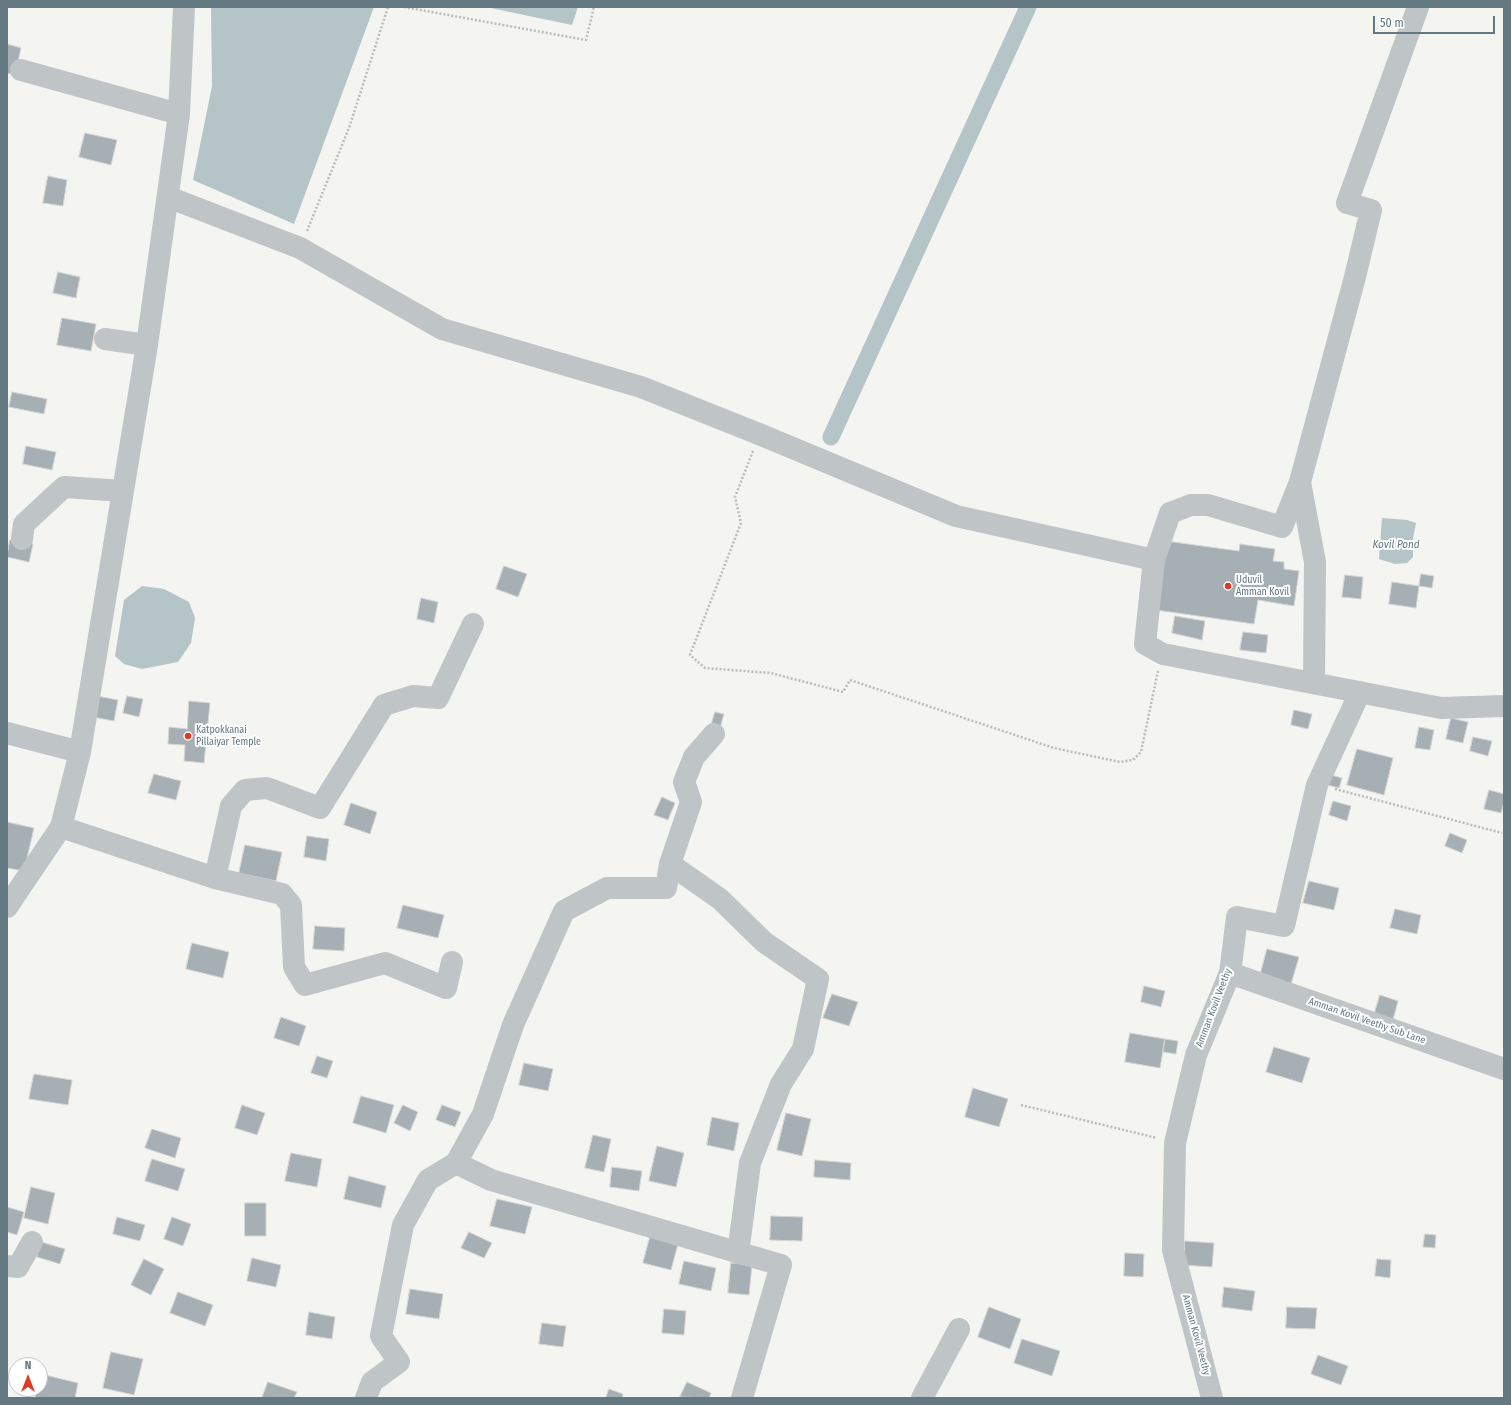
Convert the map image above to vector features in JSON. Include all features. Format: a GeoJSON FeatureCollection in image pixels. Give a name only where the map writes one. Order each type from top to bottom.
{"type":"FeatureCollection","features":[{"type":"Feature","properties":{"kind":"street"},"geometry":{"type":"LineString","coordinates":[[7,907],[61,827],[80,752],[147,345],[168,197],[179,114],[184,7]]}},
{"type":"Feature","properties":{"kind":"street"},"geometry":{"type":"LineString","coordinates":[[1418,7],[1347,203],[1371,210],[1356,276],[1300,482],[1282,527],[1208,505],[1191,505],[1170,513],[1154,560],[1145,644],[1163,654],[1441,708],[1504,706]]}},
{"type":"Feature","properties":{"kind":"street"},"geometry":{"type":"LineString","coordinates":[[22,70],[179,114]]}},
{"type":"Feature","properties":{"kind":"street"},"geometry":{"type":"LineString","coordinates":[[168,197],[300,248],[442,329],[641,387],[759,434],[956,516],[1154,560]]}},
{"type":"Feature","properties":{"kind":"street"},"geometry":{"type":"LineString","coordinates":[[105,339],[147,345]]}},
{"type":"Feature","properties":{"kind":"street"},"geometry":{"type":"LineString","coordinates":[[1300,482],[1315,562],[1314,683]]}},
{"type":"Feature","properties":{"kind":"street"},"geometry":{"type":"LineString","coordinates":[[22,539],[24,524],[64,487],[123,491]]}},
{"type":"Feature","properties":{"kind":"street"},"geometry":{"type":"LineString","coordinates":[[215,878],[231,806],[245,790],[267,788],[320,808],[384,705],[413,696],[438,698],[473,624]]}},
{"type":"Feature","properties":{"kind":"street","name":"Amman Kovil Veethy"},"geometry":{"type":"LineString","coordinates":[[1211,1393],[1173,1250],[1175,1143],[1196,1055],[1230,973],[1237,917],[1284,926],[1317,785],[1360,692]]}},
{"type":"Feature","properties":{"kind":"street"},"geometry":{"type":"LineString","coordinates":[[7,733],[80,752]]}},
{"type":"Feature","properties":{"kind":"street"},"geometry":{"type":"LineString","coordinates":[[366,1398],[372,1382],[399,1362],[381,1336],[403,1224],[428,1180],[456,1163],[483,1114],[514,1025],[564,911],[607,888],[666,888],[670,864],[691,802],[684,782],[694,757],[714,734]]}},
{"type":"Feature","properties":{"kind":"street"},"geometry":{"type":"LineString","coordinates":[[61,827],[215,878],[282,894],[291,905],[294,967],[305,985],[385,963],[446,988],[452,962]]}},
{"type":"Feature","properties":{"kind":"street"},"geometry":{"type":"LineString","coordinates":[[670,864],[720,899],[764,942],[818,979],[803,1049],[780,1084],[750,1163],[738,1252]]}},
{"type":"Feature","properties":{"kind":"street","name":"Amman Kovil Veethy Sub Lane"},"geometry":{"type":"LineString","coordinates":[[1230,973],[1504,1069]]}},
{"type":"Feature","properties":{"kind":"street"},"geometry":{"type":"LineString","coordinates":[[456,1163],[491,1180],[780,1265],[742,1398]]}},
{"type":"Feature","properties":{"kind":"street"},"geometry":{"type":"LineString","coordinates":[[7,1266],[18,1267],[32,1242]]}},
{"type":"Feature","properties":{"kind":"street"},"geometry":{"type":"LineString","coordinates":[[922,1398],[959,1329]]}},
{"type":"Feature","properties":{"kind":"path"},"geometry":{"type":"LineString","coordinates":[[300,248],[349,128],[388,7]]}},
{"type":"Feature","properties":{"kind":"path"},"geometry":{"type":"LineString","coordinates":[[404,7],[586,40],[594,7]]}},
{"type":"Feature","properties":{"kind":"path"},"geometry":{"type":"LineString","coordinates":[[759,434],[735,497],[741,523],[690,655],[705,668],[771,673],[843,692],[850,680],[1054,748],[1120,762],[1134,760],[1141,752],[1163,654]]}},
{"type":"Feature","properties":{"kind":"path"},"geometry":{"type":"LineString","coordinates":[[1317,785],[1502,833]]}},
{"type":"Feature","properties":{"kind":"path"},"geometry":{"type":"LineString","coordinates":[[1021,1105],[1175,1143]]}},
{"type":"Feature","properties":{"kind":"water"},"geometry":{"type":"Polygon","coordinates":[[[211,7],[374,7],[294,224],[193,180],[212,86],[211,7]]]}},
{"type":"Feature","properties":{"kind":"water"},"geometry":{"type":"Polygon","coordinates":[[[486,7],[578,7],[572,25],[486,7]]]}},
{"type":"Feature","properties":{"kind":"water","name":"Kovil Pond"},"geometry":{"type":"Polygon","coordinates":[[[1382,518],[1407,520],[1416,523],[1413,538],[1413,557],[1407,563],[1395,564],[1379,559],[1382,518]]]}},
{"type":"Feature","properties":{"kind":"water"},"geometry":{"type":"Polygon","coordinates":[[[142,586],[164,589],[189,602],[195,618],[191,643],[178,662],[142,669],[124,664],[115,656],[124,600],[142,586]]]}},
{"type":"Feature","properties":{"kind":"building"},"geometry":{"type":"Polygon","coordinates":[[[7,44],[21,48],[15,75],[7,73],[7,44]]]}},
{"type":"Feature","properties":{"kind":"building"},"geometry":{"type":"Polygon","coordinates":[[[85,133],[117,140],[111,165],[79,157],[85,133]]]}},
{"type":"Feature","properties":{"kind":"building"},"geometry":{"type":"Polygon","coordinates":[[[48,176],[67,180],[63,206],[43,203],[48,176]]]}},
{"type":"Feature","properties":{"kind":"building"},"geometry":{"type":"Polygon","coordinates":[[[58,272],[80,277],[76,298],[53,293],[58,272]]]}},
{"type":"Feature","properties":{"kind":"building"},"geometry":{"type":"Polygon","coordinates":[[[62,318],[96,324],[91,351],[57,345],[62,318]]]}},
{"type":"Feature","properties":{"kind":"building"},"geometry":{"type":"Polygon","coordinates":[[[12,392],[47,399],[44,414],[9,407],[12,392]]]}},
{"type":"Feature","properties":{"kind":"building"},"geometry":{"type":"Polygon","coordinates":[[[26,446],[56,452],[52,470],[23,464],[26,446]]]}},
{"type":"Feature","properties":{"kind":"building"},"geometry":{"type":"Polygon","coordinates":[[[10,540],[33,544],[29,562],[7,557],[10,540]]]}},
{"type":"Feature","properties":{"kind":"building","name":"Uduvil Amman Kovil"},"geometry":{"type":"Polygon","coordinates":[[[1166,541],[1239,551],[1240,544],[1275,549],[1273,561],[1284,562],[1284,569],[1299,571],[1294,606],[1258,600],[1254,624],[1156,610],[1166,541]]]}},
{"type":"Feature","properties":{"kind":"building"},"geometry":{"type":"Polygon","coordinates":[[[504,566],[527,574],[518,597],[496,589],[504,566]]]}},
{"type":"Feature","properties":{"kind":"building"},"geometry":{"type":"Polygon","coordinates":[[[1421,574],[1434,576],[1432,588],[1419,586],[1421,574]]]}},
{"type":"Feature","properties":{"kind":"building"},"geometry":{"type":"Polygon","coordinates":[[[1345,575],[1363,577],[1361,599],[1342,597],[1345,575]]]}},
{"type":"Feature","properties":{"kind":"building"},"geometry":{"type":"Polygon","coordinates":[[[1392,582],[1419,586],[1416,608],[1389,604],[1392,582]]]}},
{"type":"Feature","properties":{"kind":"building"},"geometry":{"type":"Polygon","coordinates":[[[421,598],[438,602],[434,623],[417,619],[421,598]]]}},
{"type":"Feature","properties":{"kind":"building"},"geometry":{"type":"Polygon","coordinates":[[[1175,616],[1205,621],[1202,640],[1172,633],[1175,616]]]}},
{"type":"Feature","properties":{"kind":"building"},"geometry":{"type":"Polygon","coordinates":[[[1243,632],[1268,635],[1266,653],[1240,650],[1243,632]]]}},
{"type":"Feature","properties":{"kind":"building"},"geometry":{"type":"Polygon","coordinates":[[[97,696],[118,700],[114,721],[93,717],[97,696]]]}},
{"type":"Feature","properties":{"kind":"building"},"geometry":{"type":"Polygon","coordinates":[[[127,696],[143,699],[139,717],[123,713],[127,696]]]}},
{"type":"Feature","properties":{"kind":"building","name":"Katpokkanai Pillaiyar Temple"},"geometry":{"type":"Polygon","coordinates":[[[189,701],[210,703],[204,763],[184,761],[185,745],[168,744],[169,727],[187,729],[189,701]]]}},
{"type":"Feature","properties":{"kind":"building"},"geometry":{"type":"Polygon","coordinates":[[[1294,710],[1312,714],[1308,729],[1291,725],[1294,710]]]}},
{"type":"Feature","properties":{"kind":"building"},"geometry":{"type":"Polygon","coordinates":[[[715,712],[724,714],[720,728],[711,726],[715,712]]]}},
{"type":"Feature","properties":{"kind":"building"},"geometry":{"type":"Polygon","coordinates":[[[1451,718],[1468,722],[1463,743],[1446,739],[1451,718]]]}},
{"type":"Feature","properties":{"kind":"building"},"geometry":{"type":"Polygon","coordinates":[[[1419,727],[1434,730],[1430,750],[1415,748],[1419,727]]]}},
{"type":"Feature","properties":{"kind":"building"},"geometry":{"type":"Polygon","coordinates":[[[1473,737],[1492,741],[1488,756],[1470,751],[1473,737]]]}},
{"type":"Feature","properties":{"kind":"building"},"geometry":{"type":"Polygon","coordinates":[[[1357,749],[1393,758],[1384,795],[1347,785],[1357,749]]]}},
{"type":"Feature","properties":{"kind":"building"},"geometry":{"type":"Polygon","coordinates":[[[154,774],[181,781],[176,800],[148,793],[154,774]]]}},
{"type":"Feature","properties":{"kind":"building"},"geometry":{"type":"Polygon","coordinates":[[[1327,774],[1342,778],[1339,788],[1324,784],[1327,774]]]}},
{"type":"Feature","properties":{"kind":"building"},"geometry":{"type":"Polygon","coordinates":[[[1489,790],[1504,794],[1504,802],[1501,813],[1484,809],[1489,790]]]}},
{"type":"Feature","properties":{"kind":"building"},"geometry":{"type":"Polygon","coordinates":[[[662,797],[675,803],[668,820],[654,815],[662,797]]]}},
{"type":"Feature","properties":{"kind":"building"},"geometry":{"type":"Polygon","coordinates":[[[1333,801],[1351,806],[1347,821],[1329,815],[1333,801]]]}},
{"type":"Feature","properties":{"kind":"building"},"geometry":{"type":"Polygon","coordinates":[[[351,803],[377,812],[370,834],[344,825],[351,803]]]}},
{"type":"Feature","properties":{"kind":"building"},"geometry":{"type":"Polygon","coordinates":[[[7,822],[34,828],[24,871],[7,868],[7,822]]]}},
{"type":"Feature","properties":{"kind":"building"},"geometry":{"type":"Polygon","coordinates":[[[1450,833],[1467,840],[1462,853],[1445,846],[1450,833]]]}},
{"type":"Feature","properties":{"kind":"building"},"geometry":{"type":"Polygon","coordinates":[[[307,836],[329,839],[326,861],[304,857],[307,836]]]}},
{"type":"Feature","properties":{"kind":"building"},"geometry":{"type":"Polygon","coordinates":[[[245,845],[282,852],[276,881],[239,873],[245,845]]]}},
{"type":"Feature","properties":{"kind":"building"},"geometry":{"type":"Polygon","coordinates":[[[1309,881],[1339,888],[1334,910],[1303,903],[1309,881]]]}},
{"type":"Feature","properties":{"kind":"building"},"geometry":{"type":"Polygon","coordinates":[[[403,905],[444,915],[438,938],[397,928],[403,905]]]}},
{"type":"Feature","properties":{"kind":"building"},"geometry":{"type":"Polygon","coordinates":[[[1395,909],[1421,915],[1417,934],[1390,928],[1395,909]]]}},
{"type":"Feature","properties":{"kind":"building"},"geometry":{"type":"Polygon","coordinates":[[[315,926],[345,928],[344,951],[313,949],[315,926]]]}},
{"type":"Feature","properties":{"kind":"building"},"geometry":{"type":"Polygon","coordinates":[[[192,943],[229,952],[223,978],[186,969],[192,943]]]}},
{"type":"Feature","properties":{"kind":"building"},"geometry":{"type":"Polygon","coordinates":[[[1267,949],[1299,957],[1291,984],[1260,976],[1267,949]]]}},
{"type":"Feature","properties":{"kind":"building"},"geometry":{"type":"Polygon","coordinates":[[[1144,986],[1165,991],[1161,1007],[1141,1002],[1144,986]]]}},
{"type":"Feature","properties":{"kind":"building"},"geometry":{"type":"Polygon","coordinates":[[[832,994],[858,1002],[849,1026],[823,1018],[832,994]]]}},
{"type":"Feature","properties":{"kind":"building"},"geometry":{"type":"Polygon","coordinates":[[[1380,995],[1398,1001],[1393,1020],[1374,1015],[1380,995]]]}},
{"type":"Feature","properties":{"kind":"building"},"geometry":{"type":"Polygon","coordinates":[[[281,1017],[306,1026],[299,1046],[274,1038],[281,1017]]]}},
{"type":"Feature","properties":{"kind":"building"},"geometry":{"type":"Polygon","coordinates":[[[1130,1033],[1165,1039],[1160,1068],[1125,1062],[1130,1033]]]}},
{"type":"Feature","properties":{"kind":"building"},"geometry":{"type":"Polygon","coordinates":[[[1165,1039],[1178,1041],[1176,1054],[1163,1052],[1165,1039]]]}},
{"type":"Feature","properties":{"kind":"building"},"geometry":{"type":"Polygon","coordinates":[[[1274,1047],[1310,1058],[1302,1083],[1266,1072],[1274,1047]]]}},
{"type":"Feature","properties":{"kind":"building"},"geometry":{"type":"Polygon","coordinates":[[[317,1056],[333,1061],[327,1078],[311,1073],[317,1056]]]}},
{"type":"Feature","properties":{"kind":"building"},"geometry":{"type":"Polygon","coordinates":[[[524,1063],[553,1069],[548,1091],[519,1085],[524,1063]]]}},
{"type":"Feature","properties":{"kind":"building"},"geometry":{"type":"Polygon","coordinates":[[[34,1074],[72,1080],[68,1105],[29,1099],[34,1074]]]}},
{"type":"Feature","properties":{"kind":"building"},"geometry":{"type":"Polygon","coordinates":[[[973,1088],[1008,1099],[999,1127],[965,1117],[973,1088]]]}},
{"type":"Feature","properties":{"kind":"building"},"geometry":{"type":"Polygon","coordinates":[[[361,1096],[394,1105],[386,1133],[353,1123],[361,1096]]]}},
{"type":"Feature","properties":{"kind":"building"},"geometry":{"type":"Polygon","coordinates":[[[242,1105],[265,1113],[257,1135],[235,1128],[242,1105]]]}},
{"type":"Feature","properties":{"kind":"building"},"geometry":{"type":"Polygon","coordinates":[[[403,1105],[418,1112],[410,1131],[394,1123],[403,1105]]]}},
{"type":"Feature","properties":{"kind":"building"},"geometry":{"type":"Polygon","coordinates":[[[442,1105],[461,1112],[455,1127],[436,1120],[442,1105]]]}},
{"type":"Feature","properties":{"kind":"building"},"geometry":{"type":"Polygon","coordinates":[[[786,1113],[811,1119],[802,1156],[777,1150],[786,1113]]]}},
{"type":"Feature","properties":{"kind":"building"},"geometry":{"type":"Polygon","coordinates":[[[712,1117],[739,1123],[734,1151],[707,1145],[712,1117]]]}},
{"type":"Feature","properties":{"kind":"building"},"geometry":{"type":"Polygon","coordinates":[[[152,1129],[181,1138],[175,1158],[145,1148],[152,1129]]]}},
{"type":"Feature","properties":{"kind":"building"},"geometry":{"type":"Polygon","coordinates":[[[593,1135],[611,1139],[604,1172],[585,1168],[593,1135]]]}},
{"type":"Feature","properties":{"kind":"building"},"geometry":{"type":"Polygon","coordinates":[[[657,1146],[684,1153],[676,1187],[649,1181],[657,1146]]]}},
{"type":"Feature","properties":{"kind":"building"},"geometry":{"type":"Polygon","coordinates":[[[291,1153],[322,1159],[317,1187],[285,1181],[291,1153]]]}},
{"type":"Feature","properties":{"kind":"building"},"geometry":{"type":"Polygon","coordinates":[[[152,1159],[185,1169],[178,1191],[145,1181],[152,1159]]]}},
{"type":"Feature","properties":{"kind":"building"},"geometry":{"type":"Polygon","coordinates":[[[815,1160],[851,1163],[850,1180],[814,1177],[815,1160]]]}},
{"type":"Feature","properties":{"kind":"building"},"geometry":{"type":"Polygon","coordinates":[[[612,1167],[642,1171],[639,1191],[610,1187],[612,1167]]]}},
{"type":"Feature","properties":{"kind":"building"},"geometry":{"type":"Polygon","coordinates":[[[349,1176],[386,1186],[381,1208],[344,1199],[349,1176]]]}},
{"type":"Feature","properties":{"kind":"building"},"geometry":{"type":"Polygon","coordinates":[[[31,1187],[55,1193],[48,1224],[24,1218],[31,1187]]]}},
{"type":"Feature","properties":{"kind":"building"},"geometry":{"type":"Polygon","coordinates":[[[497,1199],[532,1207],[525,1234],[490,1226],[497,1199]]]}},
{"type":"Feature","properties":{"kind":"building"},"geometry":{"type":"Polygon","coordinates":[[[245,1203],[266,1203],[266,1236],[245,1236],[245,1203]]]}},
{"type":"Feature","properties":{"kind":"building"},"geometry":{"type":"Polygon","coordinates":[[[7,1207],[24,1212],[17,1235],[7,1232],[7,1207]]]}},
{"type":"Feature","properties":{"kind":"building"},"geometry":{"type":"Polygon","coordinates":[[[771,1216],[803,1217],[802,1241],[770,1240],[771,1216]]]}},
{"type":"Feature","properties":{"kind":"building"},"geometry":{"type":"Polygon","coordinates":[[[117,1217],[145,1225],[140,1241],[113,1234],[117,1217]]]}},
{"type":"Feature","properties":{"kind":"building"},"geometry":{"type":"Polygon","coordinates":[[[172,1217],[191,1224],[183,1246],[164,1239],[172,1217]]]}},
{"type":"Feature","properties":{"kind":"building"},"geometry":{"type":"Polygon","coordinates":[[[469,1232],[492,1243],[484,1258],[461,1248],[469,1232]]]}},
{"type":"Feature","properties":{"kind":"building"},"geometry":{"type":"Polygon","coordinates":[[[1425,1234],[1436,1235],[1435,1248],[1423,1247],[1425,1234]]]}},
{"type":"Feature","properties":{"kind":"building"},"geometry":{"type":"Polygon","coordinates":[[[650,1237],[678,1244],[671,1270],[643,1263],[650,1237]]]}},
{"type":"Feature","properties":{"kind":"building"},"geometry":{"type":"Polygon","coordinates":[[[1185,1241],[1214,1243],[1212,1267],[1184,1265],[1185,1241]]]}},
{"type":"Feature","properties":{"kind":"building"},"geometry":{"type":"Polygon","coordinates":[[[41,1242],[65,1249],[60,1264],[37,1257],[41,1242]]]}},
{"type":"Feature","properties":{"kind":"building"},"geometry":{"type":"Polygon","coordinates":[[[1125,1253],[1144,1254],[1143,1277],[1124,1276],[1125,1253]]]}},
{"type":"Feature","properties":{"kind":"building"},"geometry":{"type":"Polygon","coordinates":[[[252,1258],[281,1265],[276,1287],[247,1281],[252,1258]]]}},
{"type":"Feature","properties":{"kind":"building"},"geometry":{"type":"Polygon","coordinates":[[[144,1259],[164,1269],[151,1295],[131,1285],[144,1259]]]}},
{"type":"Feature","properties":{"kind":"building"},"geometry":{"type":"Polygon","coordinates":[[[1377,1259],[1391,1260],[1390,1278],[1375,1276],[1377,1259]]]}},
{"type":"Feature","properties":{"kind":"building"},"geometry":{"type":"Polygon","coordinates":[[[684,1261],[716,1268],[711,1291],[679,1284],[684,1261]]]}},
{"type":"Feature","properties":{"kind":"building"},"geometry":{"type":"Polygon","coordinates":[[[731,1263],[752,1265],[749,1295],[728,1293],[731,1263]]]}},
{"type":"Feature","properties":{"kind":"building"},"geometry":{"type":"Polygon","coordinates":[[[1224,1287],[1255,1291],[1252,1311],[1222,1307],[1224,1287]]]}},
{"type":"Feature","properties":{"kind":"building"},"geometry":{"type":"Polygon","coordinates":[[[410,1289],[443,1294],[439,1319],[406,1314],[410,1289]]]}},
{"type":"Feature","properties":{"kind":"building"},"geometry":{"type":"Polygon","coordinates":[[[178,1292],[213,1305],[205,1326],[170,1313],[178,1292]]]}},
{"type":"Feature","properties":{"kind":"building"},"geometry":{"type":"Polygon","coordinates":[[[989,1307],[1021,1319],[1010,1349],[978,1337],[989,1307]]]}},
{"type":"Feature","properties":{"kind":"building"},"geometry":{"type":"Polygon","coordinates":[[[1287,1307],[1317,1308],[1315,1329],[1286,1328],[1287,1307]]]}},
{"type":"Feature","properties":{"kind":"building"},"geometry":{"type":"Polygon","coordinates":[[[664,1309],[686,1311],[684,1335],[662,1333],[664,1309]]]}},
{"type":"Feature","properties":{"kind":"building"},"geometry":{"type":"Polygon","coordinates":[[[309,1312],[335,1317],[332,1339],[306,1335],[309,1312]]]}},
{"type":"Feature","properties":{"kind":"building"},"geometry":{"type":"Polygon","coordinates":[[[542,1323],[566,1326],[563,1347],[539,1344],[542,1323]]]}},
{"type":"Feature","properties":{"kind":"building"},"geometry":{"type":"Polygon","coordinates":[[[1022,1339],[1060,1351],[1052,1376],[1014,1363],[1022,1339]]]}},
{"type":"Feature","properties":{"kind":"building"},"geometry":{"type":"Polygon","coordinates":[[[111,1352],[143,1359],[134,1395],[103,1388],[111,1352]]]}},
{"type":"Feature","properties":{"kind":"building"},"geometry":{"type":"Polygon","coordinates":[[[1318,1355],[1348,1366],[1341,1385],[1311,1374],[1318,1355]]]}},
{"type":"Feature","properties":{"kind":"building"},"geometry":{"type":"Polygon","coordinates":[[[48,1376],[78,1383],[75,1398],[35,1398],[48,1397],[48,1376]]]}},
{"type":"Feature","properties":{"kind":"building"},"geometry":{"type":"Polygon","coordinates":[[[268,1382],[297,1392],[294,1398],[262,1398],[268,1382]]]}},
{"type":"Feature","properties":{"kind":"building"},"geometry":{"type":"Polygon","coordinates":[[[687,1382],[711,1393],[709,1398],[680,1397],[687,1382]]]}},
{"type":"Feature","properties":{"kind":"building"},"geometry":{"type":"Polygon","coordinates":[[[609,1389],[623,1394],[622,1398],[606,1398],[609,1389]]]}},
{"type":"Feature","properties":{"kind":"waterway"},"geometry":{"type":"LineString","coordinates":[[831,437],[1028,7]]}},
{"type":"Feature","properties":{"kind":"place","name":"Uduvil Amman Kovil"},"geometry":{"type":"Point","coordinates":[1228,586]}},
{"type":"Feature","properties":{"kind":"place","name":"Katpokkanai Pillaiyar Temple"},"geometry":{"type":"Point","coordinates":[188,736]}}]}
